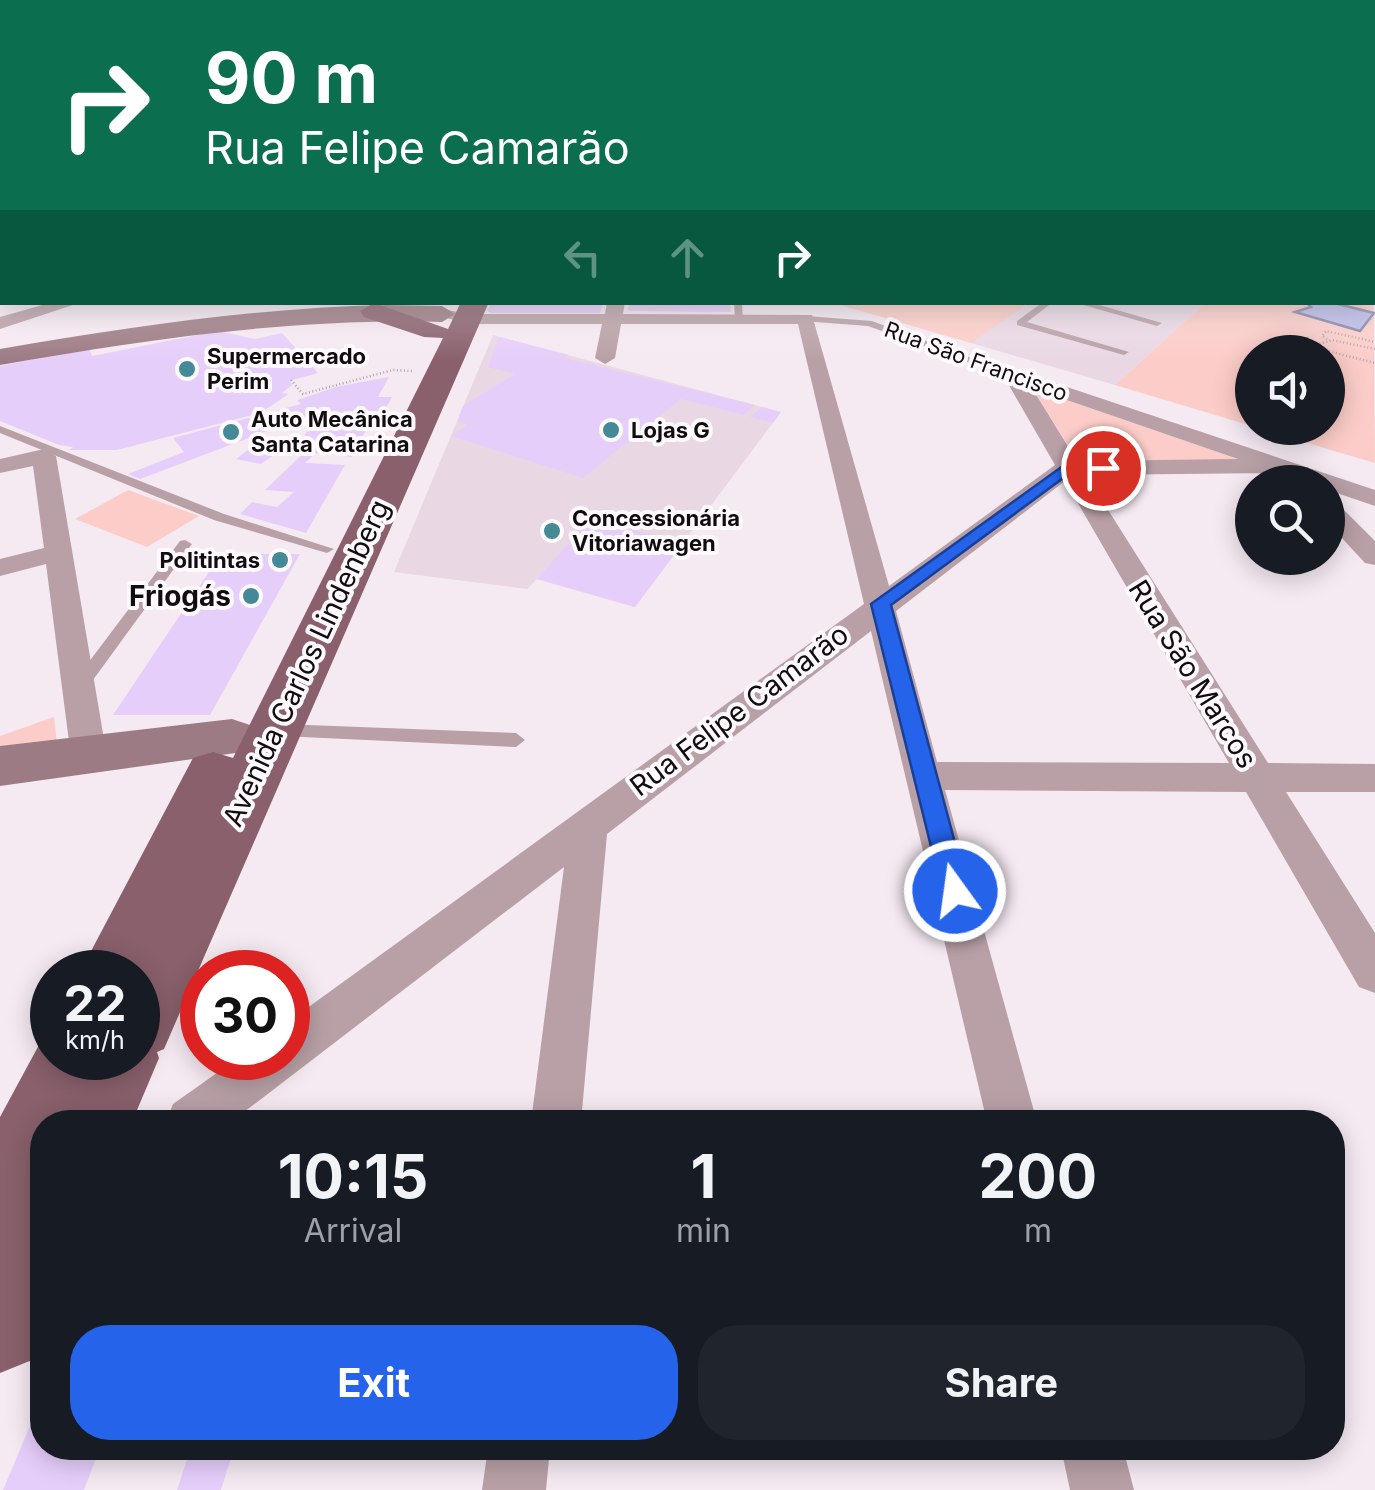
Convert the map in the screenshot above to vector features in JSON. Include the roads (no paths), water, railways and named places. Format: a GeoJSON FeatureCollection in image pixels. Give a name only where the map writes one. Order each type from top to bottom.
{"type":"FeatureCollection","features":[{"type":"Feature","properties":{"kind":"main road"},"geometry":{"type":"LineString","coordinates":[[374,311],[451,311]]}},
{"type":"Feature","properties":{"kind":"main road","name":"Avenida Carlos Lindenberg"},"geometry":{"type":"LineString","coordinates":[[160,969],[327,549],[416,371],[451,311]]}},
{"type":"Feature","properties":{"kind":"main road","name":"Avenida Carlos Lindenberg"},"geometry":{"type":"LineString","coordinates":[[127,950],[255,734],[451,311]]}},
{"type":"Feature","properties":{"kind":"main road"},"geometry":{"type":"LineString","coordinates":[[46,1110],[61,1080]]}},
{"type":"Feature","properties":{"kind":"main road"},"geometry":{"type":"LineString","coordinates":[[98,1110],[112,1080]]}},
{"type":"Feature","properties":{"kind":"main road"},"geometry":{"type":"LineString","coordinates":[[0,1201],[30,1141]]}},
{"type":"Feature","properties":{"kind":"main road"},"geometry":{"type":"LineString","coordinates":[[0,1328],[30,1262]]}},
{"type":"Feature","properties":{"kind":"street"},"geometry":{"type":"LineString","coordinates":[[0,323],[63,305]]}},
{"type":"Feature","properties":{"kind":"street"},"geometry":{"type":"LineString","coordinates":[[0,356],[291,308],[374,311]]}},
{"type":"Feature","properties":{"kind":"street","name":"Rua São Francisco"},"geometry":{"type":"LineString","coordinates":[[451,311],[739,310],[806,319]]}},
{"type":"Feature","properties":{"kind":"street"},"geometry":{"type":"LineString","coordinates":[[604,358],[614,311]]}},
{"type":"Feature","properties":{"kind":"street"},"geometry":{"type":"LineString","coordinates":[[806,319],[927,776],[1009,1110]]}},
{"type":"Feature","properties":{"kind":"street","name":"Rua São Francisco"},"geometry":{"type":"LineString","coordinates":[[1013,375],[1272,465]]}},
{"type":"Feature","properties":{"kind":"street","name":"Rua São Marcos"},"geometry":{"type":"LineString","coordinates":[[1013,375],[1375,972]]}},
{"type":"Feature","properties":{"kind":"street"},"geometry":{"type":"LineString","coordinates":[[0,466],[44,456],[89,757]]}},
{"type":"Feature","properties":{"kind":"street"},"geometry":{"type":"LineString","coordinates":[[1067,468],[1235,471]]}},
{"type":"Feature","properties":{"kind":"street","name":"Rua Felipe Camarão"},"geometry":{"type":"LineString","coordinates":[[310,1033],[1067,468]]}},
{"type":"Feature","properties":{"kind":"street","name":"Rua São Francisco"},"geometry":{"type":"LineString","coordinates":[[1345,489],[1375,498]]}},
{"type":"Feature","properties":{"kind":"street"},"geometry":{"type":"LineString","coordinates":[[1345,526],[1375,558]]}},
{"type":"Feature","properties":{"kind":"street"},"geometry":{"type":"LineString","coordinates":[[0,568],[58,552]]}},
{"type":"Feature","properties":{"kind":"street"},"geometry":{"type":"LineString","coordinates":[[0,766],[255,734]]}},
{"type":"Feature","properties":{"kind":"street"},"geometry":{"type":"LineString","coordinates":[[927,776],[1375,778]]}},
{"type":"Feature","properties":{"kind":"street"},"geometry":{"type":"LineString","coordinates":[[557,1110],[589,823]]}},
{"type":"Feature","properties":{"kind":"street"},"geometry":{"type":"LineString","coordinates":[[207,1110],[247,1080]]}},
{"type":"Feature","properties":{"kind":"street"},"geometry":{"type":"LineString","coordinates":[[514,1490],[518,1460]]}},
{"type":"Feature","properties":{"kind":"street"},"geometry":{"type":"LineString","coordinates":[[1095,1460],[1102,1490]]}},
{"type":"Feature","properties":{"kind":"lane"},"geometry":{"type":"LineString","coordinates":[[1045,305],[1020,323],[1124,352]]}},
{"type":"Feature","properties":{"kind":"lane"},"geometry":{"type":"LineString","coordinates":[[1088,305],[1157,323]]}},
{"type":"Feature","properties":{"kind":"lane","name":"Rua São Francisco"},"geometry":{"type":"LineString","coordinates":[[806,319],[869,323],[1013,375]]}},
{"type":"Feature","properties":{"kind":"lane"},"geometry":{"type":"LineString","coordinates":[[0,429],[245,526],[327,549]]}},
{"type":"Feature","properties":{"kind":"lane"},"geometry":{"type":"LineString","coordinates":[[79,687],[185,544]]}},
{"type":"Feature","properties":{"kind":"lane"},"geometry":{"type":"LineString","coordinates":[[255,734],[516,740]]}},
{"type":"Feature","properties":{"kind":"water"},"geometry":{"type":"Polygon","coordinates":[[[1342,305],[1374,313],[1360,331],[1295,312],[1342,305]]]}},
{"type":"Feature","properties":{"kind":"place","name":"Supermercado Perim"},"geometry":{"type":"Point","coordinates":[187,369]}},
{"type":"Feature","properties":{"kind":"place","name":"Lojas G"},"geometry":{"type":"Point","coordinates":[611,430]}},
{"type":"Feature","properties":{"kind":"place","name":"Auto Mecânica Santa Catarina"},"geometry":{"type":"Point","coordinates":[231,432]}},
{"type":"Feature","properties":{"kind":"place","name":"Concessionária Vitoriawagen"},"geometry":{"type":"Point","coordinates":[552,531]}},
{"type":"Feature","properties":{"kind":"place","name":"Politintas"},"geometry":{"type":"Point","coordinates":[280,560]}},
{"type":"Feature","properties":{"kind":"place","name":"Friogás"},"geometry":{"type":"Point","coordinates":[251,596]}}]}
